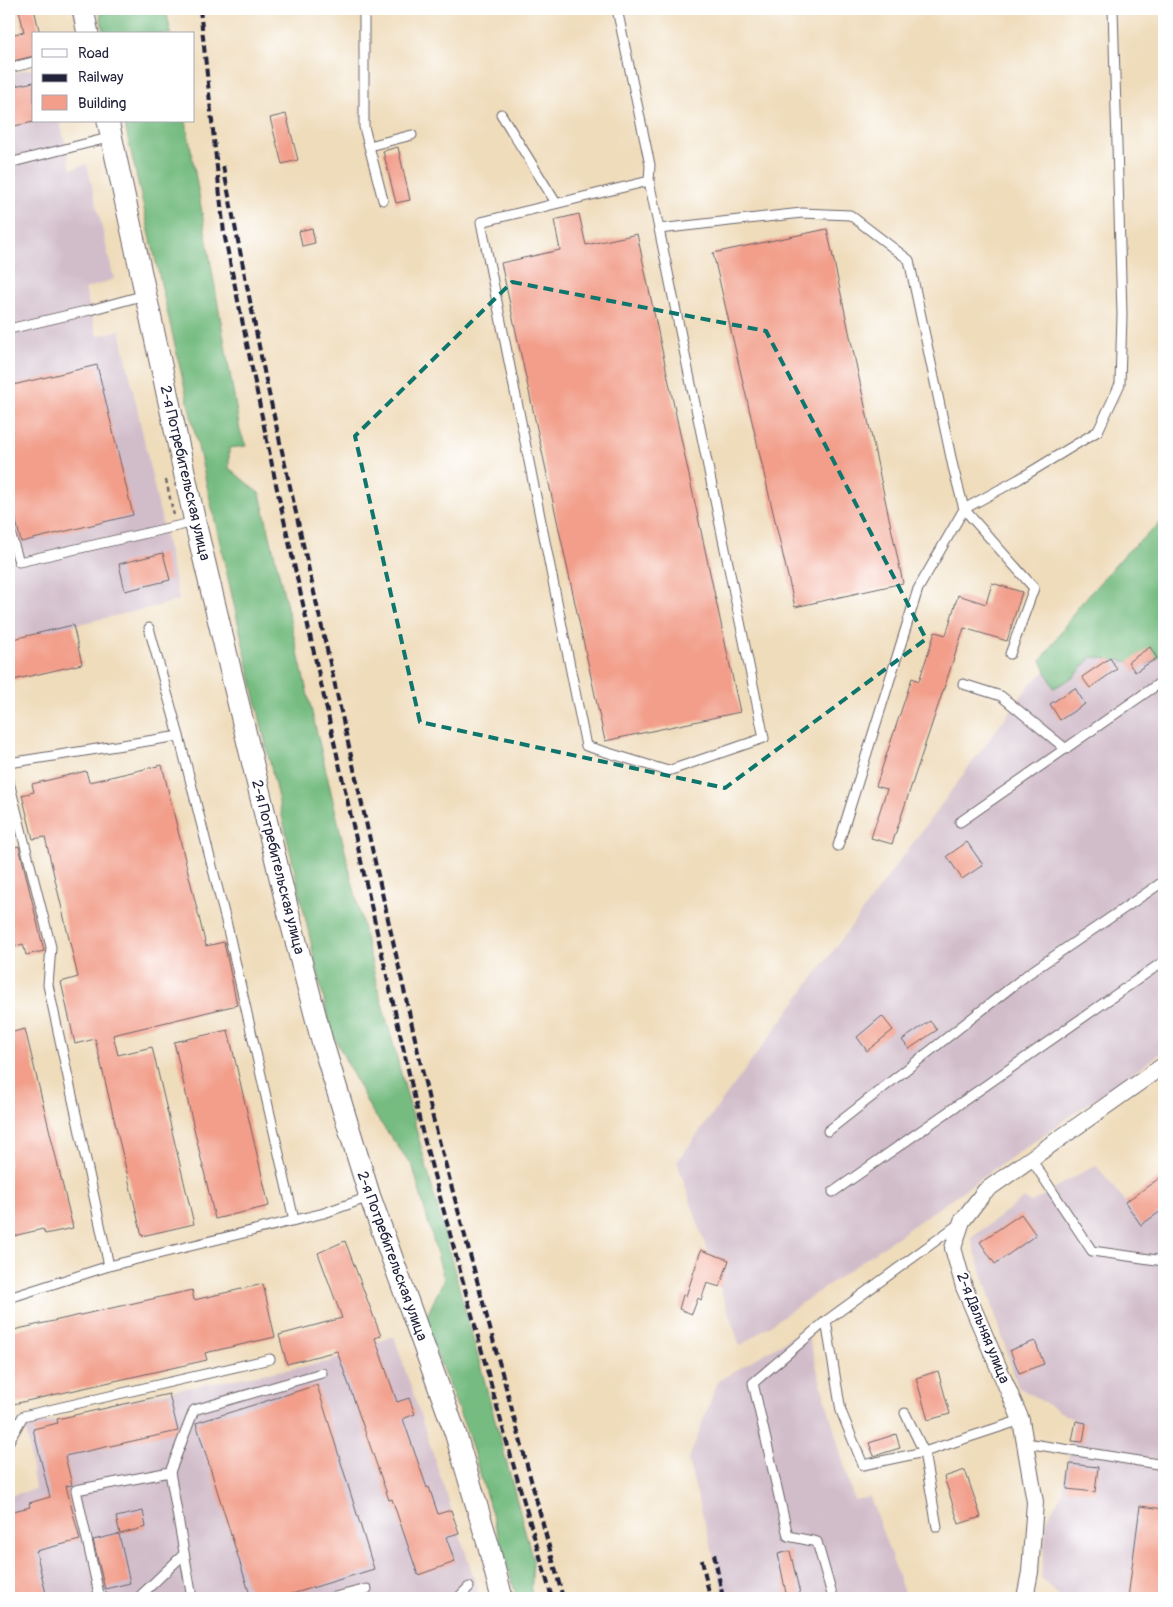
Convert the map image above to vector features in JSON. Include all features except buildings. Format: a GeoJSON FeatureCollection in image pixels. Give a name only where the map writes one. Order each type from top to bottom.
{"type":"FeatureCollection","features":[{"type":"Feature","properties":{"kind":"street"},"geometry":{"type":"LineString","coordinates":[[83,9],[88,32]]}},
{"type":"Feature","properties":{"kind":"street","name":"2-я Потребительская улица"},"geometry":{"type":"LineString","coordinates":[[110,129],[195,522],[293,929],[322,1041],[370,1196],[455,1432],[502,1598]]}},
{"type":"Feature","properties":{"kind":"street","name":"2-я Дальняя улица"},"geometry":{"type":"LineString","coordinates":[[1025,1598],[1030,1572],[1035,1502],[1026,1443],[1021,1420],[964,1288],[953,1248],[962,1221],[985,1191],[1164,1065]]}},
{"type":"Feature","properties":{"kind":"lane"},"geometry":{"type":"LineString","coordinates":[[364,9],[364,127],[383,200]]}},
{"type":"Feature","properties":{"kind":"lane"},"geometry":{"type":"LineString","coordinates":[[617,9],[650,165],[650,180],[659,229],[764,738],[668,771],[586,746],[481,222],[650,180]]}},
{"type":"Feature","properties":{"kind":"lane"},"geometry":{"type":"LineString","coordinates":[[838,846],[918,589],[964,509],[1019,479],[1098,431],[1120,384],[1122,314],[1113,9]]}},
{"type":"Feature","properties":{"kind":"lane"},"geometry":{"type":"LineString","coordinates":[[9,68],[32,62]]}},
{"type":"Feature","properties":{"kind":"lane"},"geometry":{"type":"LineString","coordinates":[[501,114],[556,204]]}},
{"type":"Feature","properties":{"kind":"lane"},"geometry":{"type":"LineString","coordinates":[[9,163],[110,129]]}},
{"type":"Feature","properties":{"kind":"lane"},"geometry":{"type":"LineString","coordinates":[[369,146],[412,135]]}},
{"type":"Feature","properties":{"kind":"lane"},"geometry":{"type":"LineString","coordinates":[[659,229],[802,213],[850,215],[910,260],[953,467],[964,509],[1034,588],[1010,654]]}},
{"type":"Feature","properties":{"kind":"lane"},"geometry":{"type":"LineString","coordinates":[[9,329],[146,295]]}},
{"type":"Feature","properties":{"kind":"lane"},"geometry":{"type":"LineString","coordinates":[[9,529],[18,562],[195,522]]}},
{"type":"Feature","properties":{"kind":"lane"},"geometry":{"type":"LineString","coordinates":[[149,628],[179,736],[226,921],[294,1220]]}},
{"type":"Feature","properties":{"kind":"lane"},"geometry":{"type":"LineString","coordinates":[[960,822],[1164,680]]}},
{"type":"Feature","properties":{"kind":"lane"},"geometry":{"type":"LineString","coordinates":[[963,684],[1001,696],[1066,749]]}},
{"type":"Feature","properties":{"kind":"lane"},"geometry":{"type":"LineString","coordinates":[[9,763],[179,736]]}},
{"type":"Feature","properties":{"kind":"lane"},"geometry":{"type":"LineString","coordinates":[[9,782],[51,947],[48,986],[109,1266]]}},
{"type":"Feature","properties":{"kind":"lane"},"geometry":{"type":"LineString","coordinates":[[828,1131],[1028,974],[1164,881]]}},
{"type":"Feature","properties":{"kind":"lane"},"geometry":{"type":"LineString","coordinates":[[833,1192],[1164,961]]}},
{"type":"Feature","properties":{"kind":"lane"},"geometry":{"type":"LineString","coordinates":[[1031,1159],[1092,1251],[1164,1261]]}},
{"type":"Feature","properties":{"kind":"lane"},"geometry":{"type":"LineString","coordinates":[[9,1298],[109,1266],[324,1213],[370,1196]]}},
{"type":"Feature","properties":{"kind":"lane"},"geometry":{"type":"LineString","coordinates":[[833,1598],[817,1542],[788,1536],[753,1383],[826,1321],[962,1221]]}},
{"type":"Feature","properties":{"kind":"lane"},"geometry":{"type":"LineString","coordinates":[[826,1321],[841,1411],[863,1465],[924,1452],[1021,1420]]}},
{"type":"Feature","properties":{"kind":"lane"},"geometry":{"type":"LineString","coordinates":[[9,1441],[23,1416],[270,1359]]}},
{"type":"Feature","properties":{"kind":"lane"},"geometry":{"type":"LineString","coordinates":[[192,1598],[170,1472],[194,1410],[322,1373]]}},
{"type":"Feature","properties":{"kind":"lane"},"geometry":{"type":"LineString","coordinates":[[905,1413],[924,1452],[937,1527]]}},
{"type":"Feature","properties":{"kind":"lane"},"geometry":{"type":"LineString","coordinates":[[1026,1443],[1164,1465]]}},
{"type":"Feature","properties":{"kind":"lane"},"geometry":{"type":"LineString","coordinates":[[105,1598],[99,1594],[76,1490],[170,1472]]}},
{"type":"Feature","properties":{"kind":"lane"},"geometry":{"type":"LineString","coordinates":[[138,1598],[184,1554]]}},
{"type":"Feature","properties":{"kind":"lane"},"geometry":{"type":"LineString","coordinates":[[458,1598],[469,1587]]}},
{"type":"Feature","properties":{"kind":"lane"},"geometry":{"type":"LineString","coordinates":[[331,1598],[367,1589]]}},
{"type":"Feature","properties":{"kind":"highlighted area"},"geometry":{"type":"Polygon","coordinates":[[[512,282],[766,331],[926,639],[725,788],[420,722],[355,436],[512,282]]]}},
{"type":"Feature","properties":{"kind":"shaded area"},"geometry":{"type":"Polygon","coordinates":[[[32,68],[32,122],[60,122],[71,169],[87,164],[114,279],[85,289],[97,336],[120,330],[179,600],[9,640],[9,74],[32,68]]]}},
{"type":"Feature","properties":{"kind":"shaded area"},"geometry":{"type":"Polygon","coordinates":[[[1164,573],[1164,1051],[740,1346],[677,1162],[1031,683],[1164,573]]]}},
{"type":"Feature","properties":{"kind":"shaded area"},"geometry":{"type":"Polygon","coordinates":[[[1096,1165],[1125,1202],[1164,1175],[1164,1598],[1060,1598],[1041,1578],[1047,1519],[1063,1491],[1074,1420],[1018,1387],[971,1238],[1024,1198],[1031,1203],[1096,1165]]]}},
{"type":"Feature","properties":{"kind":"shaded area"},"geometry":{"type":"Polygon","coordinates":[[[806,1329],[854,1500],[870,1497],[906,1598],[725,1598],[688,1461],[718,1381],[806,1329]]]}},
{"type":"Feature","properties":{"kind":"shaded area"},"geometry":{"type":"Polygon","coordinates":[[[394,1336],[478,1590],[477,1598],[9,1598],[9,1496],[35,1489],[26,1428],[175,1390],[328,1362],[394,1336]]]}},
{"type":"Feature","properties":{"kind":"green space"},"geometry":{"type":"Polygon","coordinates":[[[99,9],[166,9],[171,32],[104,32],[99,9]]]}},
{"type":"Feature","properties":{"kind":"green space"},"geometry":{"type":"Polygon","coordinates":[[[124,122],[186,122],[240,431],[246,446],[229,448],[229,468],[260,494],[376,981],[533,1560],[531,1598],[517,1598],[468,1434],[424,1322],[444,1279],[413,1167],[371,1110],[331,1031],[124,122]]]}},
{"type":"Feature","properties":{"kind":"green space"},"geometry":{"type":"Polygon","coordinates":[[[1164,520],[1164,654],[1148,664],[1092,657],[1074,677],[1054,688],[1041,661],[1078,607],[1127,552],[1164,520]]]}},
{"type":"Feature","properties":{"kind":"railway"},"geometry":{"type":"LineString","coordinates":[[200,9],[224,233],[277,489],[422,1131],[505,1436],[552,1598]]}},
{"type":"Feature","properties":{"kind":"railway"},"geometry":{"type":"LineString","coordinates":[[223,166],[265,376],[433,1118],[563,1598]]}},
{"type":"Feature","properties":{"kind":"railway"},"geometry":{"type":"LineString","coordinates":[[714,1554],[723,1598]]}},
{"type":"Feature","properties":{"kind":"railway"},"geometry":{"type":"LineString","coordinates":[[702,1560],[710,1598]]}}]}
